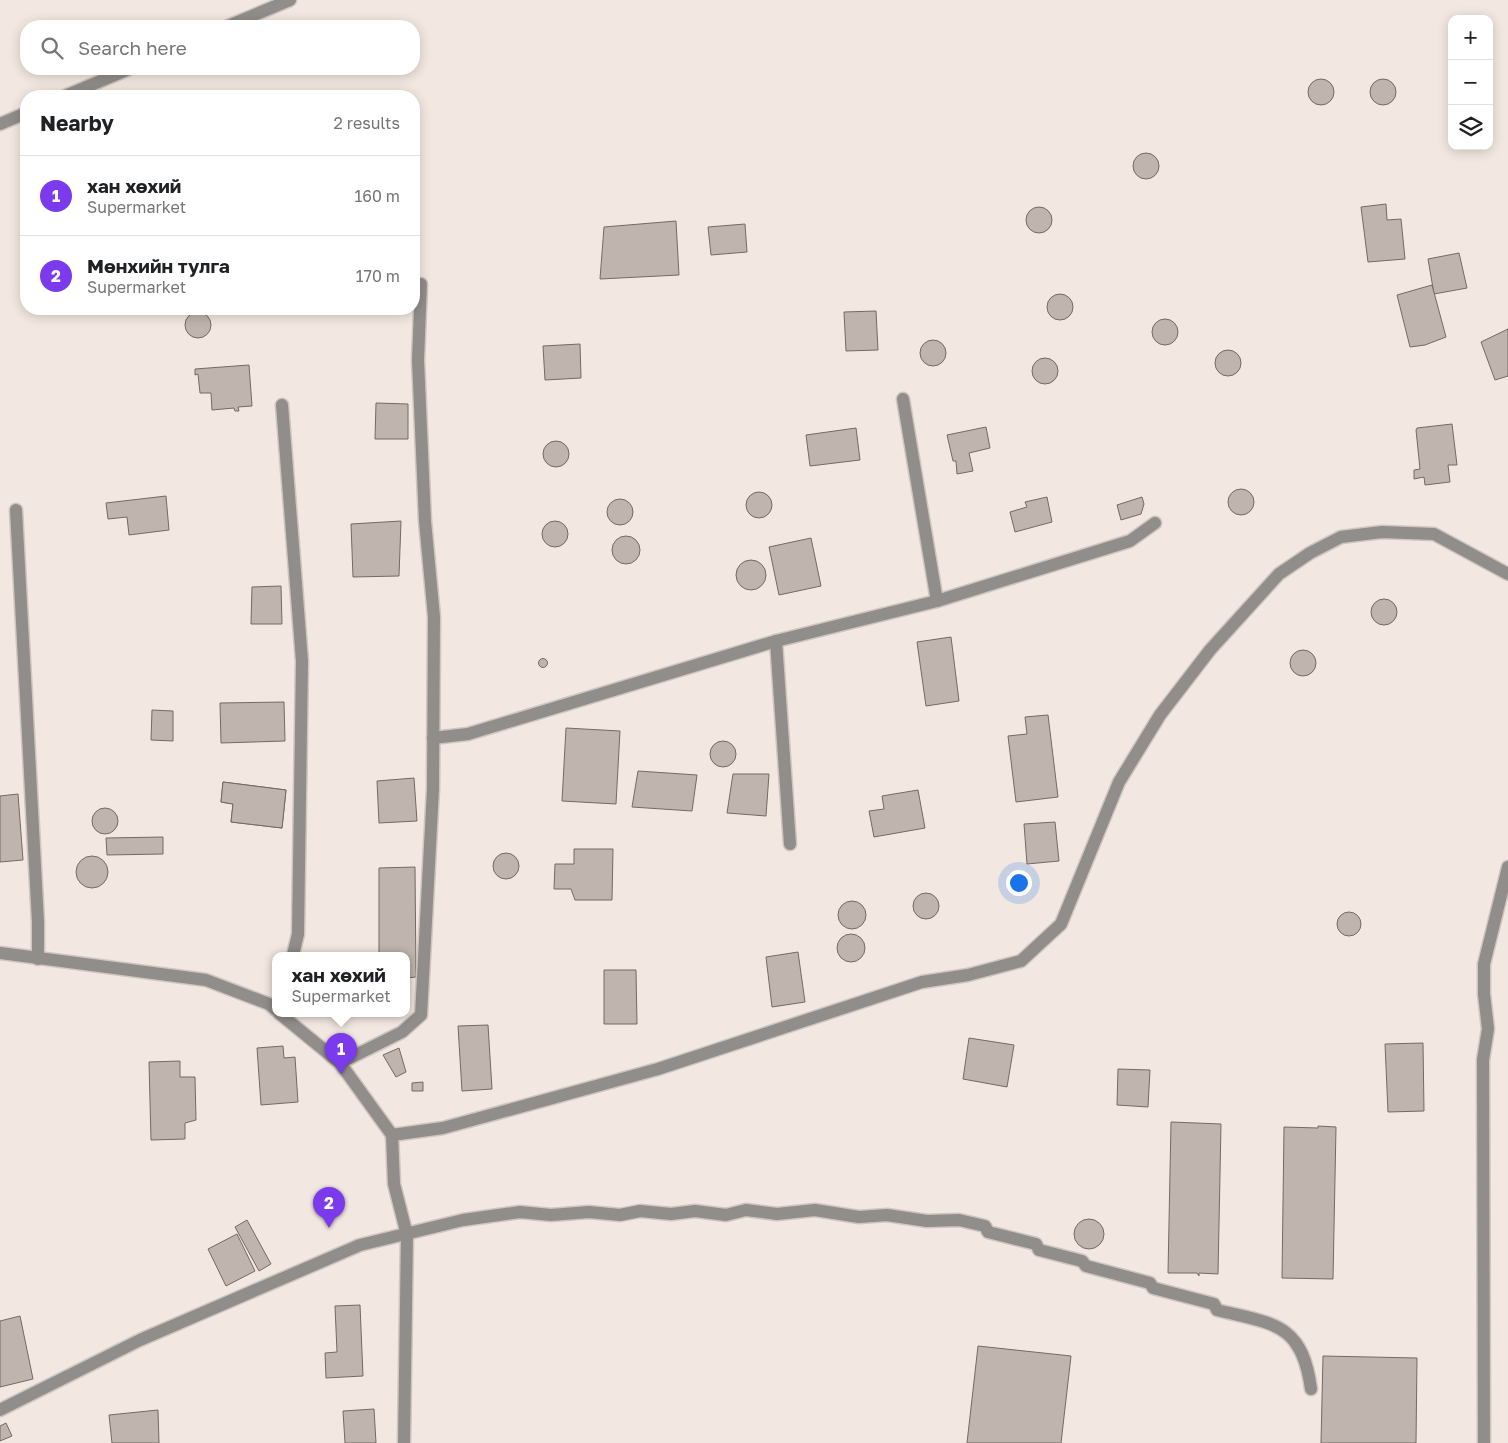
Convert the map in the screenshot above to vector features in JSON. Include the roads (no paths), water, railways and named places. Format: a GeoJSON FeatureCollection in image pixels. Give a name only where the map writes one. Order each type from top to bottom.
{"type":"FeatureCollection","features":[{"type":"Feature","properties":{"kind":"street"},"geometry":{"type":"LineString","coordinates":[[242,20],[290,0]]}},
{"type":"Feature","properties":{"kind":"street"},"geometry":{"type":"LineString","coordinates":[[79,90],[116,75]]}},
{"type":"Feature","properties":{"kind":"street"},"geometry":{"type":"LineString","coordinates":[[0,124],[20,116]]}},
{"type":"Feature","properties":{"kind":"street"},"geometry":{"type":"LineString","coordinates":[[420,309],[421,284]]}},
{"type":"Feature","properties":{"kind":"street"},"geometry":{"type":"LineString","coordinates":[[340,1063],[402,1032],[421,1015],[433,789],[434,617],[425,521],[418,360],[420,315]]}},
{"type":"Feature","properties":{"kind":"street"},"geometry":{"type":"LineString","coordinates":[[903,399],[938,601]]}},
{"type":"Feature","properties":{"kind":"street"},"geometry":{"type":"LineString","coordinates":[[282,405],[302,661],[298,934],[293,952]]}},
{"type":"Feature","properties":{"kind":"street"},"geometry":{"type":"LineString","coordinates":[[16,510],[38,922],[38,959]]}},
{"type":"Feature","properties":{"kind":"street"},"geometry":{"type":"LineString","coordinates":[[433,738],[468,734],[776,641],[938,601],[1130,541],[1155,523]]}},
{"type":"Feature","properties":{"kind":"street"},"geometry":{"type":"LineString","coordinates":[[392,1135],[443,1128],[658,1069],[922,982],[968,975],[1021,961],[1061,924],[1119,782],[1160,715],[1210,650],[1279,574],[1310,553],[1341,537],[1382,532],[1434,534],[1508,574]]}},
{"type":"Feature","properties":{"kind":"street"},"geometry":{"type":"LineString","coordinates":[[776,641],[790,844]]}},
{"type":"Feature","properties":{"kind":"street"},"geometry":{"type":"LineString","coordinates":[[1484,1443],[1483,1060],[1488,1029],[1484,994],[1484,964],[1508,867]]}},
{"type":"Feature","properties":{"kind":"street"},"geometry":{"type":"LineString","coordinates":[[0,954],[206,980],[272,1007]]}},
{"type":"Feature","properties":{"kind":"street"},"geometry":{"type":"LineString","coordinates":[[284,1017],[340,1063],[392,1135],[394,1184],[407,1235],[404,1443]]}},
{"type":"Feature","properties":{"kind":"street"},"geometry":{"type":"LineString","coordinates":[[0,1410],[140,1340],[360,1245],[463,1220],[520,1212],[551,1215],[589,1212],[620,1215],[640,1211],[671,1214],[695,1211],[726,1215],[746,1210],[777,1214],[815,1210],[859,1217],[887,1215],[927,1221],[959,1220],[985,1226],[988,1232],[1036,1244],[1039,1250],[1082,1261],[1086,1266],[1150,1283],[1153,1288],[1214,1304],[1217,1310],[1277,1325],[1289,1333],[1308,1366],[1311,1389]]}},
{"type":"Feature","properties":{"kind":"place","name":"хан хөхий"},"geometry":{"type":"Point","coordinates":[341,1074]}},
{"type":"Feature","properties":{"kind":"place","name":"Мөнхийн тулга"},"geometry":{"type":"Point","coordinates":[329,1228]}}]}
